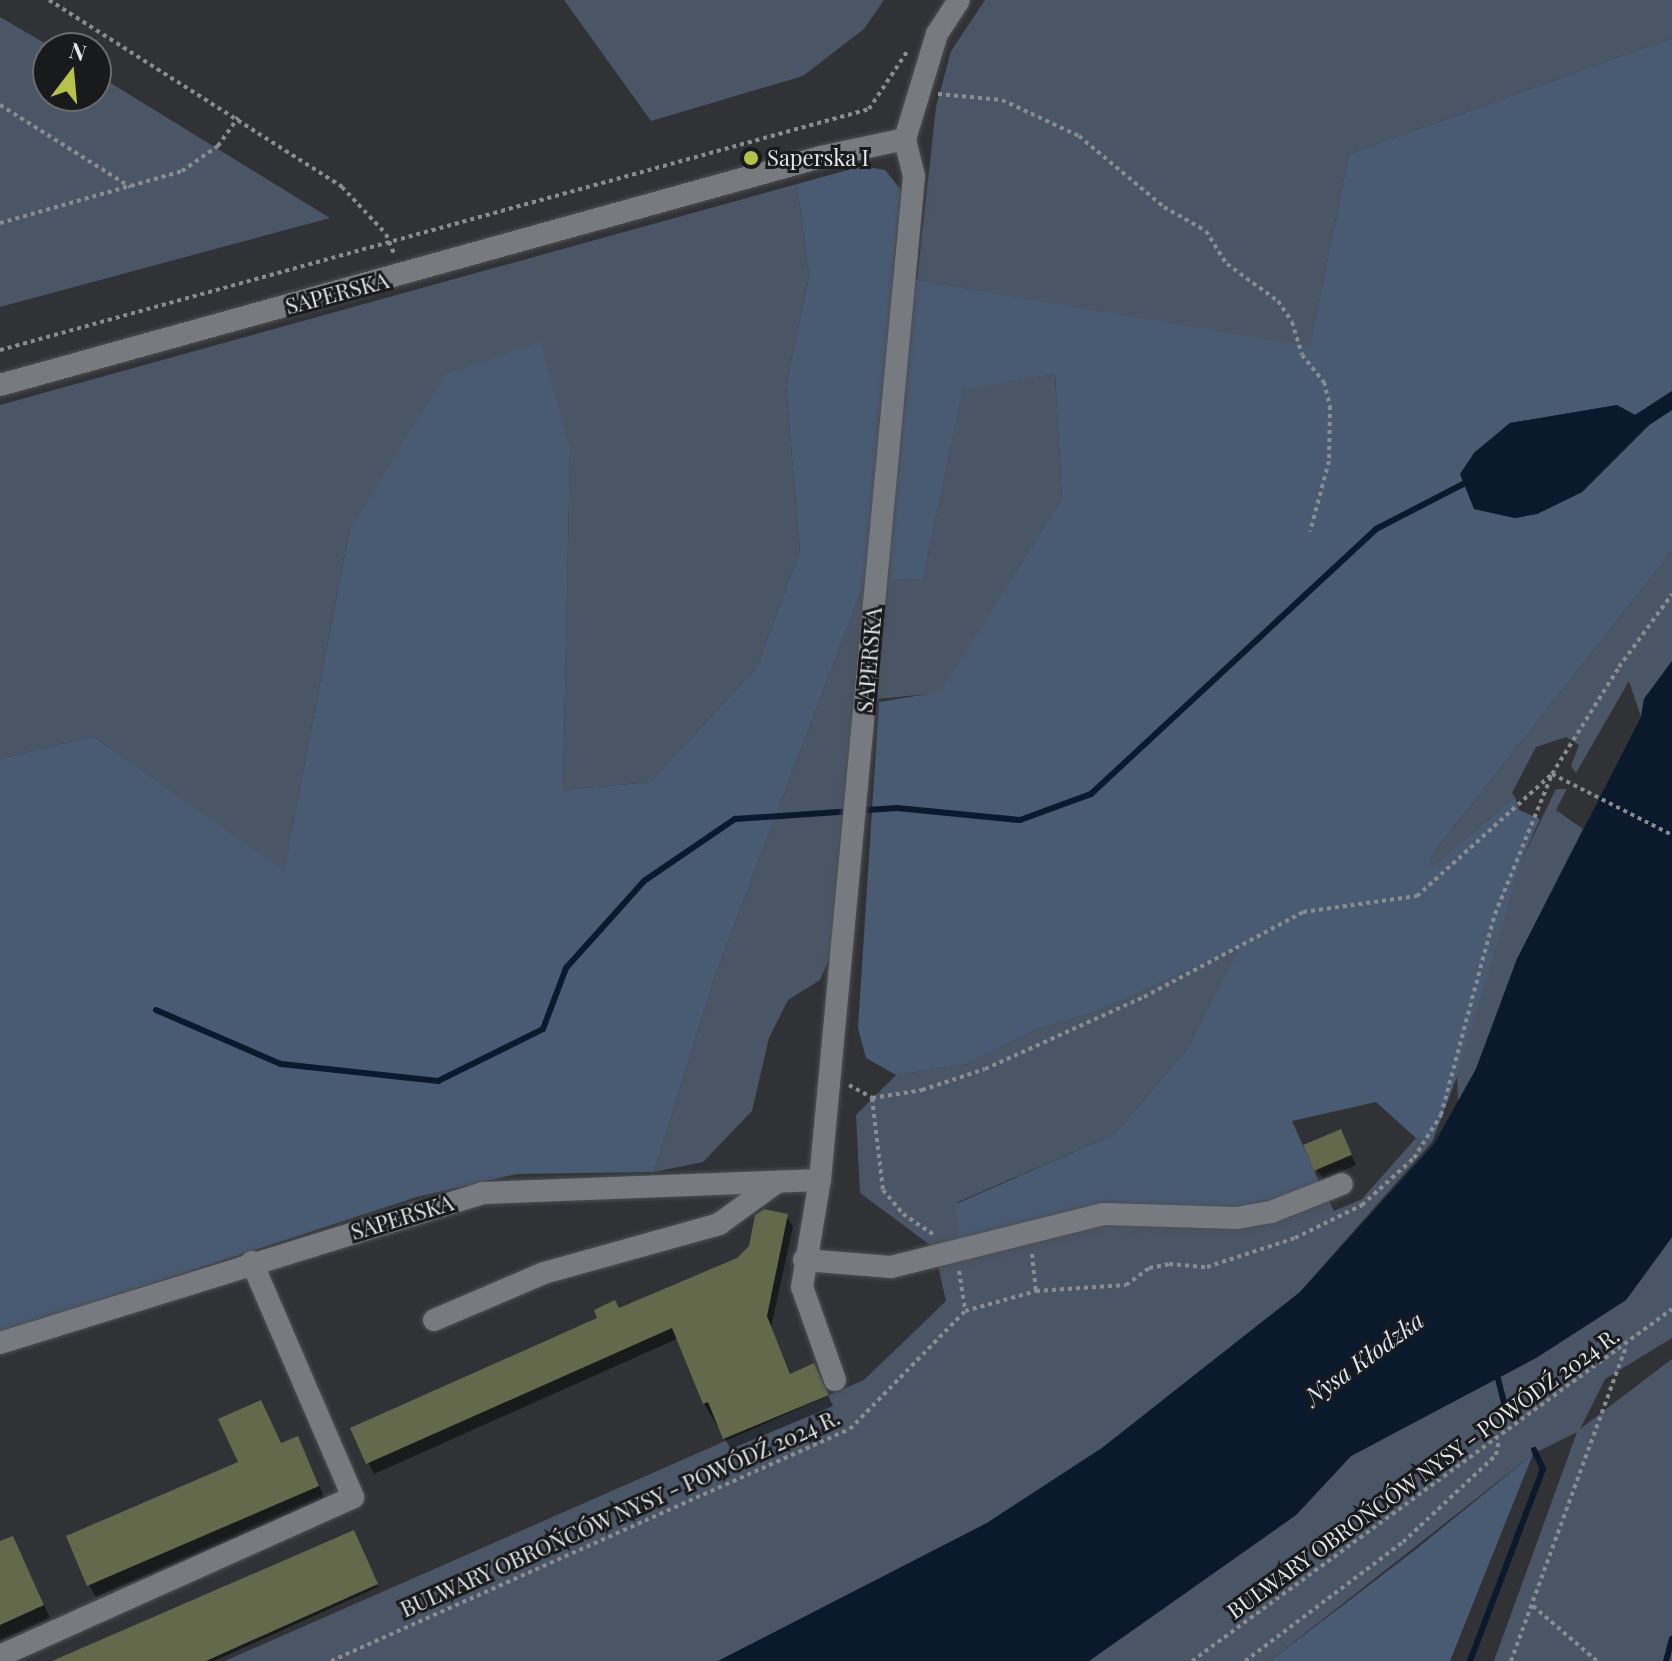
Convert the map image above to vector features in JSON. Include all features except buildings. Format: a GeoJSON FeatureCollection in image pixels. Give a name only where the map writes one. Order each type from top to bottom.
{"type":"FeatureCollection","features":[{"type":"Feature","properties":{"kind":"street"},"geometry":{"type":"LineString","coordinates":[[905,139],[937,34],[959,0]]}},
{"type":"Feature","properties":{"kind":"street","name":"SAPERSKA"},"geometry":{"type":"LineString","coordinates":[[0,385],[821,157],[905,139],[914,176],[820,1180],[804,1260],[802,1287],[835,1380]]}},
{"type":"Feature","properties":{"kind":"street","name":"SAPERSKA"},"geometry":{"type":"LineString","coordinates":[[0,1343],[252,1262],[506,1189],[820,1180]]}},
{"type":"Feature","properties":{"kind":"street"},"geometry":{"type":"LineString","coordinates":[[434,1320],[544,1273],[719,1224],[777,1182]]}},
{"type":"Feature","properties":{"kind":"street"},"geometry":{"type":"LineString","coordinates":[[804,1260],[891,1267],[1104,1214],[1237,1218],[1271,1212],[1342,1184]]}},
{"type":"Feature","properties":{"kind":"street"},"geometry":{"type":"LineString","coordinates":[[0,1656],[353,1497],[252,1262]]}},
{"type":"Feature","properties":{"kind":"path"},"geometry":{"type":"LineString","coordinates":[[49,0],[238,117],[342,187],[366,209],[390,242],[400,276]]}},
{"type":"Feature","properties":{"kind":"path"},"geometry":{"type":"LineString","coordinates":[[0,350],[869,109],[916,39],[937,34]]}},
{"type":"Feature","properties":{"kind":"path"},"geometry":{"type":"LineString","coordinates":[[920,91],[1002,100],[1079,136],[1164,207],[1206,231],[1227,264],[1278,301],[1292,322],[1302,355],[1324,382],[1330,406],[1329,461],[1310,532]]}},
{"type":"Feature","properties":{"kind":"path"},"geometry":{"type":"LineString","coordinates":[[0,105],[130,187]]}},
{"type":"Feature","properties":{"kind":"path"},"geometry":{"type":"LineString","coordinates":[[0,223],[182,171],[218,146],[238,117]]}},
{"type":"Feature","properties":{"kind":"path"},"geometry":{"type":"LineString","coordinates":[[1552,774],[1417,896],[1303,912],[1144,997],[985,1069],[922,1090],[872,1098],[883,1190],[903,1214],[952,1253],[965,1311],[1036,1291],[1126,1285],[1149,1268],[1207,1267],[1295,1238],[1362,1205],[1414,1158],[1441,1115],[1495,914],[1552,774],[1619,667],[1672,594]]}},
{"type":"Feature","properties":{"kind":"path"},"geometry":{"type":"LineString","coordinates":[[1552,774],[1672,835]]}},
{"type":"Feature","properties":{"kind":"path"},"geometry":{"type":"LineString","coordinates":[[1021,1235],[1036,1261],[1036,1291]]}},
{"type":"Feature","properties":{"kind":"path","name":"BULWARY OBROŃCÓW NYSY - POWÓDŹ 2024 R."},"geometry":{"type":"LineString","coordinates":[[1192,1661],[1672,1309]]}},
{"type":"Feature","properties":{"kind":"path","name":"BULWARY OBROŃCÓW NYSY - POWÓDŹ 2024 R."},"geometry":{"type":"LineString","coordinates":[[331,1661],[850,1429],[965,1311]]}},
{"type":"Feature","properties":{"kind":"path"},"geometry":{"type":"LineString","coordinates":[[1511,1661],[1627,1344]]}},
{"type":"Feature","properties":{"kind":"path"},"geometry":{"type":"LineString","coordinates":[[1245,1661],[1403,1542],[1496,1455],[1499,1437]]}},
{"type":"Feature","properties":{"kind":"path"},"geometry":{"type":"LineString","coordinates":[[1533,1606],[1597,1661]]}},
{"type":"Feature","properties":{"kind":"shaded area"},"geometry":{"type":"Polygon","coordinates":[[[564,0],[884,0],[864,29],[803,76],[651,121],[564,0]]]}},
{"type":"Feature","properties":{"kind":"shaded area"},"geometry":{"type":"Polygon","coordinates":[[[985,0],[1672,0],[1672,38],[1349,154],[1310,348],[917,280],[936,107],[951,51],[985,0]]]}},
{"type":"Feature","properties":{"kind":"shaded area"},"geometry":{"type":"Polygon","coordinates":[[[0,17],[32,36],[32,112],[112,112],[112,84],[330,218],[0,307],[0,17]]]}},
{"type":"Feature","properties":{"kind":"shaded area"},"geometry":{"type":"Polygon","coordinates":[[[1672,38],[1672,391],[1635,415],[1617,405],[1510,423],[1474,453],[1466,469],[1474,509],[1515,518],[1537,514],[1582,492],[1649,425],[1672,410],[1672,551],[1430,857],[1431,868],[1515,797],[1519,810],[1540,819],[1522,859],[1457,1077],[1432,1142],[1416,1138],[1376,1102],[1292,1121],[1321,1186],[1249,1208],[1109,1207],[959,1243],[956,1204],[1115,1134],[1187,1049],[1241,946],[1097,1011],[1033,1031],[968,1064],[896,1075],[866,1058],[858,1028],[879,702],[940,692],[1062,499],[1055,374],[963,389],[923,580],[866,578],[715,976],[654,1172],[517,1174],[417,1197],[0,1333],[0,759],[93,736],[284,871],[349,532],[445,375],[540,342],[570,450],[563,790],[650,782],[757,667],[800,551],[786,385],[809,277],[797,184],[862,166],[885,170],[901,190],[893,276],[1310,347],[1349,154],[1672,38]]]}},
{"type":"Feature","properties":{"kind":"shaded area"},"geometry":{"type":"Polygon","coordinates":[[[797,184],[809,277],[786,385],[800,551],[757,667],[650,782],[563,790],[570,450],[349,531],[284,872],[93,736],[0,759],[0,405],[797,184]]]}},
{"type":"Feature","properties":{"kind":"shaded area"},"geometry":{"type":"Polygon","coordinates":[[[1055,374],[1062,499],[940,693],[856,701],[833,951],[820,980],[788,1000],[769,1038],[752,1111],[703,1162],[654,1172],[715,976],[866,578],[923,580],[963,388],[1055,374]]]}},
{"type":"Feature","properties":{"kind":"shaded area"},"geometry":{"type":"Polygon","coordinates":[[[1672,551],[1672,661],[1644,699],[1641,717],[1629,681],[1576,773],[1571,766],[1579,745],[1566,737],[1536,747],[1512,793],[1515,797],[1430,869],[1430,857],[1672,551]]]}},
{"type":"Feature","properties":{"kind":"shaded area"},"geometry":{"type":"Polygon","coordinates":[[[1556,789],[1567,789],[1556,810],[1583,829],[1517,959],[1476,1069],[1458,1101],[1457,1077],[1496,941],[1522,859],[1556,789]]]}},
{"type":"Feature","properties":{"kind":"shaded area"},"geometry":{"type":"Polygon","coordinates":[[[1242,945],[1187,1049],[1115,1134],[956,1203],[1321,1186],[1334,1211],[1362,1199],[1416,1138],[1432,1142],[1300,1292],[1102,1448],[987,1523],[718,1661],[225,1661],[864,1380],[946,1301],[934,1248],[860,1193],[856,1115],[896,1075],[968,1064],[1033,1031],[1097,1011],[1242,945]]]}},
{"type":"Feature","properties":{"kind":"shaded area"},"geometry":{"type":"Polygon","coordinates":[[[1672,1237],[1672,1338],[1605,1379],[1580,1429],[1672,1359],[1672,1661],[1494,1661],[1577,1432],[1533,1454],[1270,1661],[1089,1661],[1296,1515],[1351,1456],[1536,1358],[1626,1300],[1672,1237]]]}},
{"type":"Feature","properties":{"kind":"shaded area"},"geometry":{"type":"Polygon","coordinates":[[[1533,1454],[1450,1661],[1270,1661],[1415,1550],[1533,1454]]]}},
{"type":"Feature","properties":{"kind":"water"},"geometry":{"type":"Polygon","coordinates":[[[1672,391],[1672,410],[1649,425],[1582,492],[1537,514],[1515,518],[1474,509],[1460,474],[1474,453],[1510,423],[1617,405],[1635,415],[1672,391]]]}},
{"type":"Feature","properties":{"kind":"water","name":"Nysa Kłodzka"},"geometry":{"type":"Polygon","coordinates":[[[1672,661],[1672,1237],[1626,1300],[1536,1358],[1351,1456],[1296,1515],[1089,1661],[718,1661],[987,1523],[1102,1448],[1300,1292],[1434,1144],[1476,1069],[1517,959],[1641,717],[1644,699],[1672,661]]]}},
{"type":"Feature","properties":{"kind":"waterway"},"geometry":{"type":"LineString","coordinates":[[156,1010],[281,1064],[438,1081],[543,1029],[566,968],[644,881],[735,819],[897,808],[1020,820],[1091,794],[1376,529],[1467,482]]}},
{"type":"Feature","properties":{"kind":"waterway"},"geometry":{"type":"LineString","coordinates":[[1496,1371],[1507,1414]]}},
{"type":"Feature","properties":{"kind":"waterway"},"geometry":{"type":"LineString","coordinates":[[1470,1661],[1543,1469],[1534,1450]]}},
{"type":"Feature","properties":{"kind":"waterway"},"geometry":{"type":"LineString","coordinates":[[1666,1661],[1672,1639]]}},
{"type":"Feature","properties":{"kind":"place","name":"Saperska I"},"geometry":{"type":"Point","coordinates":[751,158]}}]}
